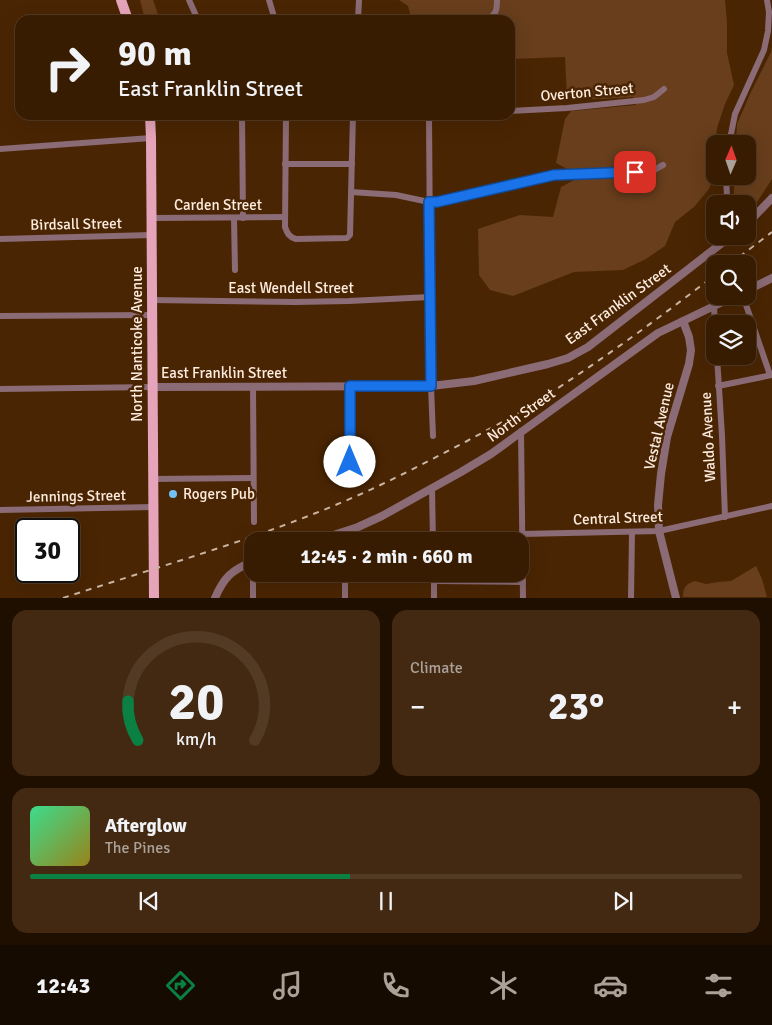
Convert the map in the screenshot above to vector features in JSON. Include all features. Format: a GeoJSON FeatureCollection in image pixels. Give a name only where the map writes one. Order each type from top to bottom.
{"type":"FeatureCollection","features":[{"type":"Feature","properties":{"kind":"main road"},"geometry":{"type":"LineString","coordinates":[[120,0],[126,15]]}},
{"type":"Feature","properties":{"kind":"main road","name":"North Nanticoke Avenue"},"geometry":{"type":"LineString","coordinates":[[150,120],[154,598]]}},
{"type":"Feature","properties":{"kind":"street"},"geometry":{"type":"LineString","coordinates":[[189,0],[196,15]]}},
{"type":"Feature","properties":{"kind":"street"},"geometry":{"type":"LineString","coordinates":[[270,0],[274,15]]}},
{"type":"Feature","properties":{"kind":"street"},"geometry":{"type":"LineString","coordinates":[[358,15],[359,0]]}},
{"type":"Feature","properties":{"kind":"street"},"geometry":{"type":"LineString","coordinates":[[494,15],[497,10],[497,0]]}},
{"type":"Feature","properties":{"kind":"street"},"geometry":{"type":"LineString","coordinates":[[730,135],[735,114],[764,50],[770,12],[767,0]]}},
{"type":"Feature","properties":{"kind":"street","name":"Overton Street"},"geometry":{"type":"LineString","coordinates":[[515,110],[567,108],[644,100],[654,97],[664,89]]}},
{"type":"Feature","properties":{"kind":"street"},"geometry":{"type":"LineString","coordinates":[[242,120],[243,218]]}},
{"type":"Feature","properties":{"kind":"street"},"geometry":{"type":"LineString","coordinates":[[286,120],[284,218],[286,232],[290,237],[296,239],[347,238],[350,235],[353,120]]}},
{"type":"Feature","properties":{"kind":"street"},"geometry":{"type":"LineString","coordinates":[[428,120],[433,436]]}},
{"type":"Feature","properties":{"kind":"street"},"geometry":{"type":"LineString","coordinates":[[0,149],[151,138]]}},
{"type":"Feature","properties":{"kind":"street"},"geometry":{"type":"LineString","coordinates":[[285,164],[352,164]]}},
{"type":"Feature","properties":{"kind":"street"},"geometry":{"type":"LineString","coordinates":[[351,192],[396,195],[429,202],[446,200],[554,175],[652,171],[662,165]]}},
{"type":"Feature","properties":{"kind":"street"},"geometry":{"type":"LineString","coordinates":[[756,215],[772,198]]}},
{"type":"Feature","properties":{"kind":"street","name":"Carden Street"},"geometry":{"type":"LineString","coordinates":[[152,218],[284,218]]}},
{"type":"Feature","properties":{"kind":"street"},"geometry":{"type":"LineString","coordinates":[[234,218],[234,270]]}},
{"type":"Feature","properties":{"kind":"street","name":"Birdsall Street"},"geometry":{"type":"LineString","coordinates":[[0,239],[152,235]]}},
{"type":"Feature","properties":{"kind":"street","name":"East Franklin Street"},"geometry":{"type":"LineString","coordinates":[[153,388],[431,386],[474,381],[548,364],[568,358],[588,348],[720,245]]}},
{"type":"Feature","properties":{"kind":"street"},"geometry":{"type":"LineString","coordinates":[[756,286],[772,278]]}},
{"type":"Feature","properties":{"kind":"street","name":"East Wendell Street"},"geometry":{"type":"LineString","coordinates":[[152,300],[294,302],[430,298]]}},
{"type":"Feature","properties":{"kind":"street"},"geometry":{"type":"LineString","coordinates":[[718,386],[771,375],[746,305]]}},
{"type":"Feature","properties":{"kind":"street"},"geometry":{"type":"LineString","coordinates":[[714,306],[714,315]]}},
{"type":"Feature","properties":{"kind":"street","name":"North Street"},"geometry":{"type":"LineString","coordinates":[[345,532],[382,516],[491,454],[651,337],[714,306]]}},
{"type":"Feature","properties":{"kind":"street"},"geometry":{"type":"LineString","coordinates":[[0,316],[152,315]]}},
{"type":"Feature","properties":{"kind":"street","name":"Vestal Avenue"},"geometry":{"type":"LineString","coordinates":[[676,598],[659,531],[658,505],[667,437],[689,364],[691,350],[683,321]]}},
{"type":"Feature","properties":{"kind":"street","name":"Waldo Avenue"},"geometry":{"type":"LineString","coordinates":[[717,365],[725,517]]}},
{"type":"Feature","properties":{"kind":"street"},"geometry":{"type":"LineString","coordinates":[[350,386],[350,462]]}},
{"type":"Feature","properties":{"kind":"street"},"geometry":{"type":"LineString","coordinates":[[253,387],[254,522]]}},
{"type":"Feature","properties":{"kind":"street"},"geometry":{"type":"LineString","coordinates":[[0,388],[153,388]]}},
{"type":"Feature","properties":{"kind":"street"},"geometry":{"type":"LineString","coordinates":[[521,431],[522,532]]}},
{"type":"Feature","properties":{"kind":"street"},"geometry":{"type":"LineString","coordinates":[[153,479],[253,478]]}},
{"type":"Feature","properties":{"kind":"street"},"geometry":{"type":"LineString","coordinates":[[432,489],[433,532]]}},
{"type":"Feature","properties":{"kind":"street","name":"Central Street"},"geometry":{"type":"LineString","coordinates":[[529,534],[659,531],[772,506]]}},
{"type":"Feature","properties":{"kind":"street","name":"Jennings Street"},"geometry":{"type":"LineString","coordinates":[[0,510],[153,507]]}},
{"type":"Feature","properties":{"kind":"street"},"geometry":{"type":"LineString","coordinates":[[631,598],[632,532]]}},
{"type":"Feature","properties":{"kind":"street"},"geometry":{"type":"LineString","coordinates":[[215,598],[228,575],[244,565]]}},
{"type":"Feature","properties":{"kind":"street"},"geometry":{"type":"LineString","coordinates":[[253,582],[253,598]]}},
{"type":"Feature","properties":{"kind":"street"},"geometry":{"type":"LineString","coordinates":[[345,582],[345,598]]}},
{"type":"Feature","properties":{"kind":"street"},"geometry":{"type":"LineString","coordinates":[[434,582],[434,598]]}},
{"type":"Feature","properties":{"kind":"street"},"geometry":{"type":"LineString","coordinates":[[523,582],[523,598]]}},
{"type":"Feature","properties":{"kind":"shaded area"},"geometry":{"type":"Polygon","coordinates":[[[140,0],[153,0],[158,15],[144,15],[140,0]]]}},
{"type":"Feature","properties":{"kind":"shaded area"},"geometry":{"type":"Polygon","coordinates":[[[399,0],[725,0],[727,53],[734,85],[725,104],[716,135],[706,135],[706,185],[710,185],[709,189],[694,207],[675,222],[665,246],[646,259],[623,270],[574,272],[513,296],[490,290],[479,275],[478,229],[520,215],[553,217],[561,187],[576,179],[631,169],[571,171],[556,163],[565,119],[571,111],[636,105],[633,97],[567,99],[565,57],[515,59],[515,15],[411,15],[408,6],[399,0]]]}},
{"type":"Feature","properties":{"kind":"shaded area"},"geometry":{"type":"Polygon","coordinates":[[[772,45],[772,179],[756,204],[756,195],[734,195],[734,185],[756,185],[756,135],[736,135],[737,124],[771,52],[772,45]]]}},
{"type":"Feature","properties":{"kind":"shaded area"},"geometry":{"type":"Polygon","coordinates":[[[756,566],[767,597],[683,597],[684,588],[692,582],[706,584],[731,581],[756,566]]]}},
{"type":"Feature","properties":{"kind":"railway"},"geometry":{"type":"LineString","coordinates":[[742,255],[772,232]]}},
{"type":"Feature","properties":{"kind":"railway"},"geometry":{"type":"LineString","coordinates":[[63,598],[205,553],[276,528],[345,501],[407,472],[527,408],[622,344],[706,282]]}},
{"type":"Feature","properties":{"kind":"place","name":"Rogers Pub"},"geometry":{"type":"Point","coordinates":[173,494]}},
{"type":"Feature","properties":{"kind":"route"},"geometry":{"type":"LineString","coordinates":[[350,462],[350,386],[431,386],[429,202],[437,202],[554,175],[635,172]]}}]}
